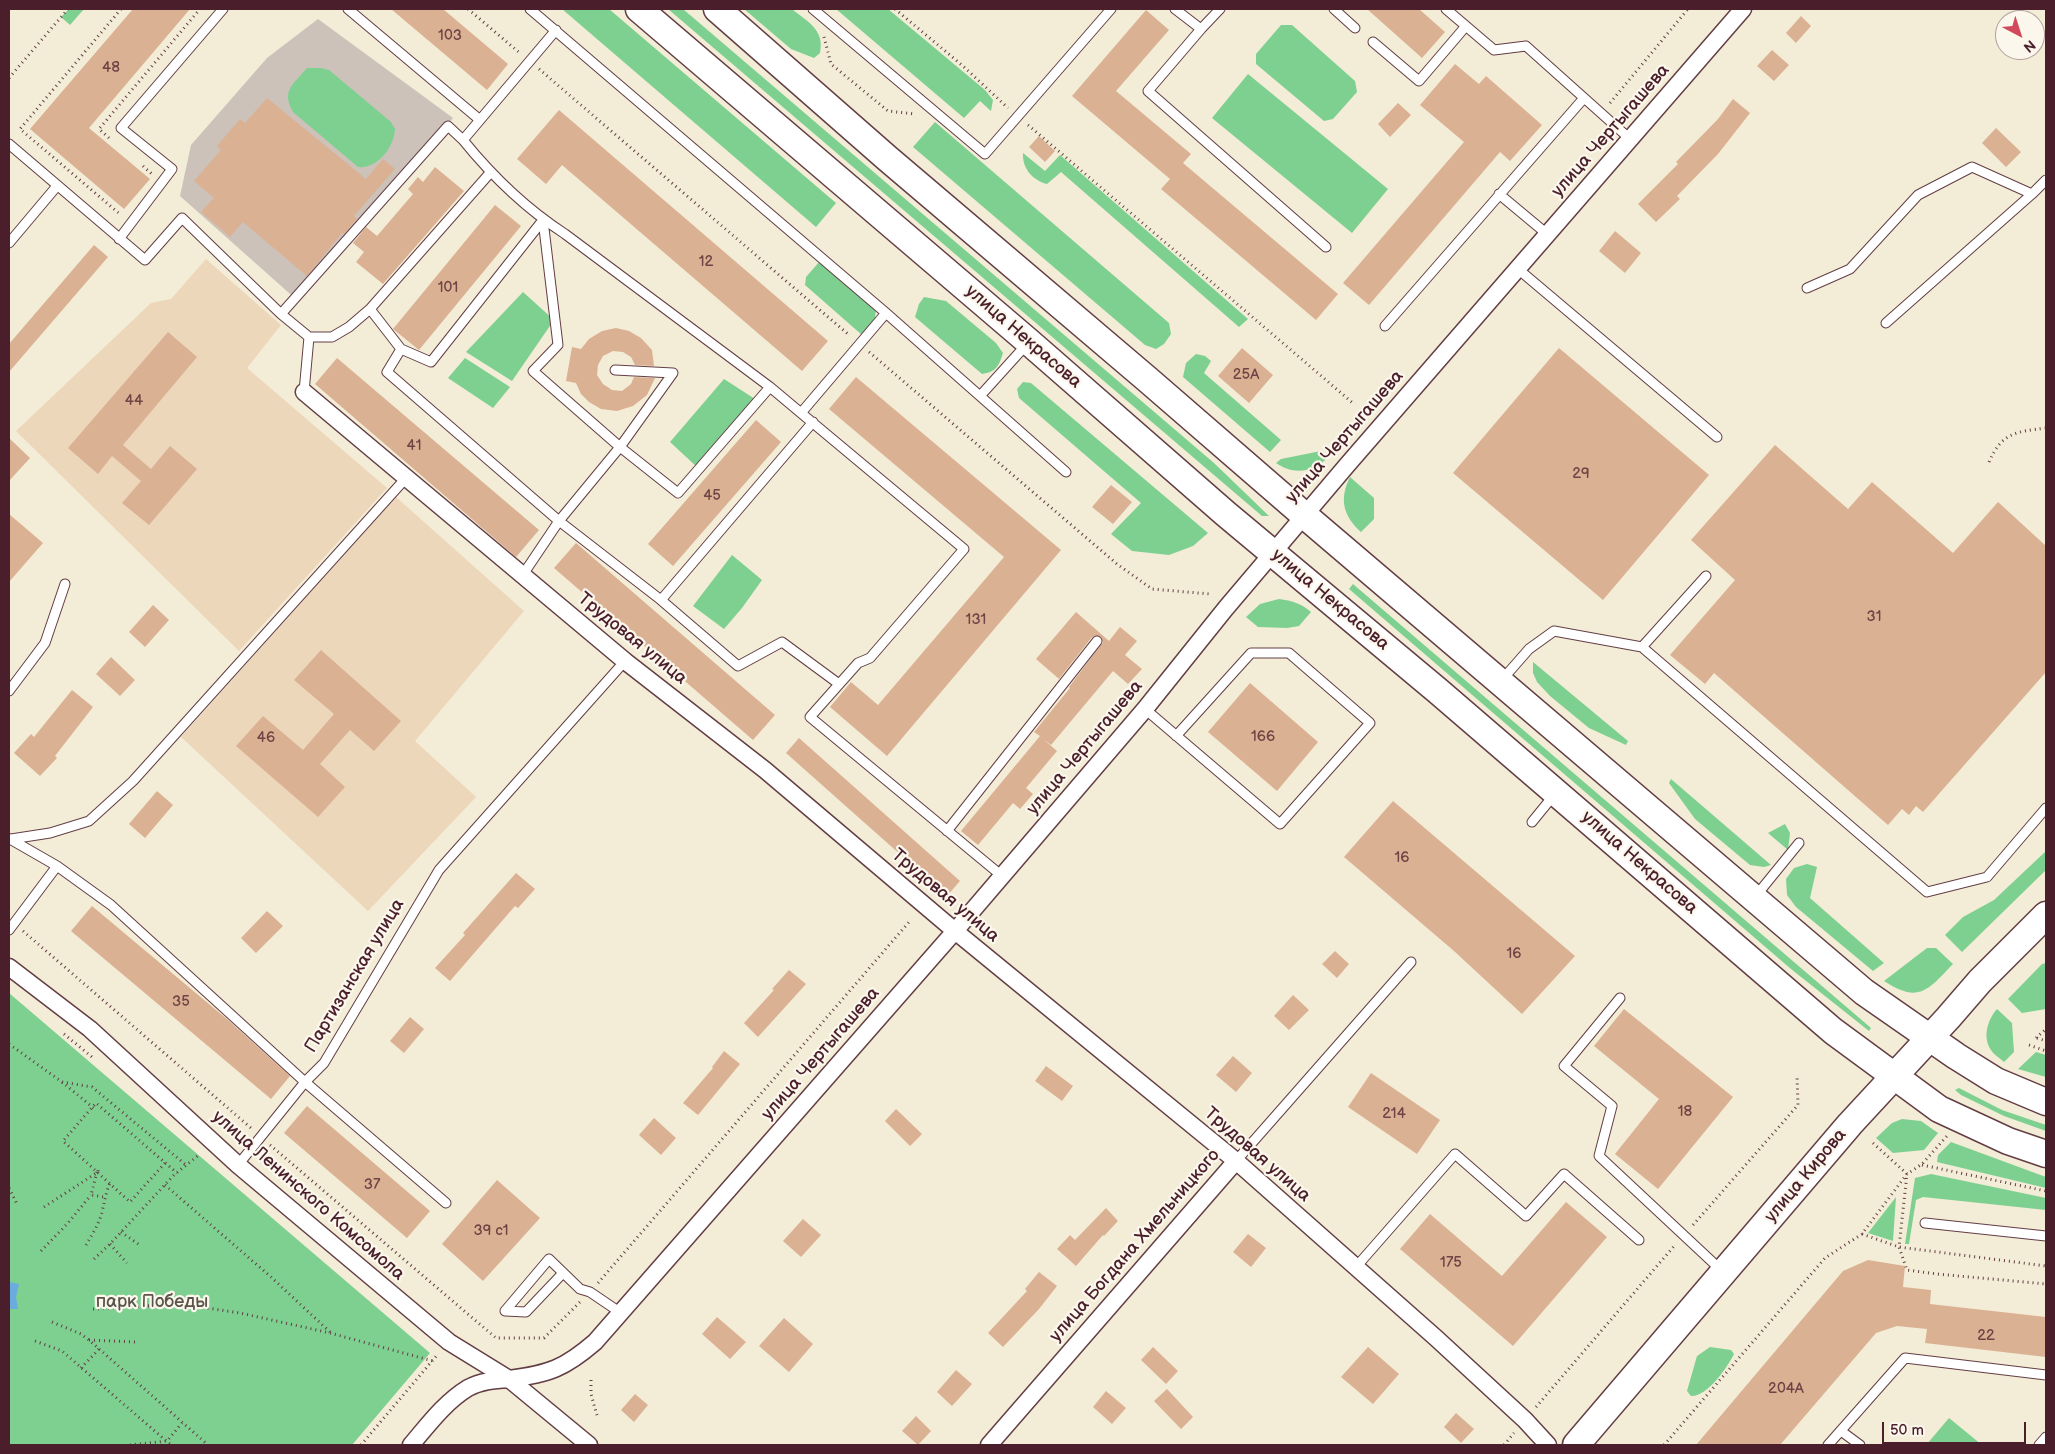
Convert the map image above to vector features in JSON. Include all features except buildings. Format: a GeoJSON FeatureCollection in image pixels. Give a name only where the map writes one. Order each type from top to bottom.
{"type":"FeatureCollection","features":[{"type":"Feature","properties":{"kind":"main road","name":"улица Некрасова"},"geometry":{"type":"LineString","coordinates":[[639,9],[1029,342],[1226,514],[1556,792],[1832,1031],[1939,1109],[2008,1141],[2046,1154]]}},
{"type":"Feature","properties":{"kind":"main road"},"geometry":{"type":"LineString","coordinates":[[717,9],[887,158],[1864,992],[1956,1056],[1996,1081],[2046,1102]]}},
{"type":"Feature","properties":{"kind":"main road","name":"улица Кирова"},"geometry":{"type":"LineString","coordinates":[[1576,1445],[1850,1124],[1980,981],[2044,921]]}},
{"type":"Feature","properties":{"kind":"street","name":"улица Чертыгашева"},"geometry":{"type":"LineString","coordinates":[[412,1445],[433,1419],[458,1395],[480,1383],[538,1374],[570,1363],[596,1342],[955,931],[1145,710],[1304,515],[1743,9]]}},
{"type":"Feature","properties":{"kind":"street","name":"Трудовая улица"},"geometry":{"type":"LineString","coordinates":[[304,392],[625,661],[765,770],[955,931],[1236,1161],[1525,1420],[1548,1445]]}},
{"type":"Feature","properties":{"kind":"street","name":"улица Ленинского Комсомола"},"geometry":{"type":"LineString","coordinates":[[9,967],[90,1029],[238,1165],[449,1342],[509,1379],[589,1445]]}},
{"type":"Feature","properties":{"kind":"street","name":"улица Богдана Хмельницкого"},"geometry":{"type":"LineString","coordinates":[[989,1445],[1236,1161]]}},
{"type":"Feature","properties":{"kind":"lane"},"geometry":{"type":"LineString","coordinates":[[120,239],[172,170],[121,128],[223,9]]}},
{"type":"Feature","properties":{"kind":"lane"},"geometry":{"type":"LineString","coordinates":[[348,9],[480,120]]}},
{"type":"Feature","properties":{"kind":"lane"},"geometry":{"type":"LineString","coordinates":[[530,9],[886,312],[1066,472]]}},
{"type":"Feature","properties":{"kind":"lane"},"geometry":{"type":"LineString","coordinates":[[816,11],[985,154],[1111,9]]}},
{"type":"Feature","properties":{"kind":"lane"},"geometry":{"type":"LineString","coordinates":[[1176,9],[1202,29]]}},
{"type":"Feature","properties":{"kind":"lane"},"geometry":{"type":"LineString","coordinates":[[1220,9],[1148,91],[1326,246]]}},
{"type":"Feature","properties":{"kind":"lane"},"geometry":{"type":"LineString","coordinates":[[1334,9],[1355,28]]}},
{"type":"Feature","properties":{"kind":"lane"},"geometry":{"type":"LineString","coordinates":[[1446,9],[1494,50],[1526,46],[1630,139]]}},
{"type":"Feature","properties":{"kind":"lane"},"geometry":{"type":"LineString","coordinates":[[1373,42],[1418,81],[1466,26]]}},
{"type":"Feature","properties":{"kind":"lane"},"geometry":{"type":"LineString","coordinates":[[464,140],[556,30]]}},
{"type":"Feature","properties":{"kind":"lane"},"geometry":{"type":"LineString","coordinates":[[1385,326],[1584,98]]}},
{"type":"Feature","properties":{"kind":"lane"},"geometry":{"type":"LineString","coordinates":[[281,314],[448,126],[464,140],[490,173],[544,220],[770,387],[964,549],[870,658],[858,663],[810,717],[1002,876]]}},
{"type":"Feature","properties":{"kind":"lane"},"geometry":{"type":"LineString","coordinates":[[9,144],[145,260],[182,218],[281,314],[310,337],[332,337],[349,327],[370,309],[490,173]]}},
{"type":"Feature","properties":{"kind":"lane"},"geometry":{"type":"LineString","coordinates":[[1807,288],[1850,269],[1918,195],[1972,167],[2032,194]]}},
{"type":"Feature","properties":{"kind":"lane"},"geometry":{"type":"LineString","coordinates":[[1886,323],[2046,180]]}},
{"type":"Feature","properties":{"kind":"lane"},"geometry":{"type":"LineString","coordinates":[[9,243],[57,186]]}},
{"type":"Feature","properties":{"kind":"lane"},"geometry":{"type":"LineString","coordinates":[[1500,194],[1547,234]]}},
{"type":"Feature","properties":{"kind":"lane"},"geometry":{"type":"LineString","coordinates":[[370,309],[401,350],[431,362],[544,220]]}},
{"type":"Feature","properties":{"kind":"lane"},"geometry":{"type":"LineString","coordinates":[[544,220],[558,345],[533,371],[620,447],[678,493],[770,387]]}},
{"type":"Feature","properties":{"kind":"lane"},"geometry":{"type":"LineString","coordinates":[[1518,269],[1717,438]]}},
{"type":"Feature","properties":{"kind":"lane"},"geometry":{"type":"LineString","coordinates":[[800,412],[886,312]]}},
{"type":"Feature","properties":{"kind":"lane"},"geometry":{"type":"LineString","coordinates":[[304,392],[310,337]]}},
{"type":"Feature","properties":{"kind":"lane"},"geometry":{"type":"LineString","coordinates":[[980,396],[1029,342]]}},
{"type":"Feature","properties":{"kind":"lane"},"geometry":{"type":"LineString","coordinates":[[401,350],[387,372],[559,521],[661,600],[738,666],[782,642],[839,684]]}},
{"type":"Feature","properties":{"kind":"lane"},"geometry":{"type":"LineString","coordinates":[[522,576],[559,521],[620,447],[673,373],[616,370]]}},
{"type":"Feature","properties":{"kind":"lane"},"geometry":{"type":"LineString","coordinates":[[661,600],[813,422]]}},
{"type":"Feature","properties":{"kind":"lane"},"geometry":{"type":"LineString","coordinates":[[10,838],[50,833],[89,821],[133,781],[406,478]]}},
{"type":"Feature","properties":{"kind":"lane"},"geometry":{"type":"LineString","coordinates":[[1642,647],[1706,576]]}},
{"type":"Feature","properties":{"kind":"lane"},"geometry":{"type":"LineString","coordinates":[[9,690],[46,643],[65,584]]}},
{"type":"Feature","properties":{"kind":"lane"},"geometry":{"type":"LineString","coordinates":[[1500,682],[1529,649],[1554,631],[1642,647],[1927,892],[1987,877],[2046,808]]}},
{"type":"Feature","properties":{"kind":"lane"},"geometry":{"type":"LineString","coordinates":[[947,831],[1097,641]]}},
{"type":"Feature","properties":{"kind":"lane"},"geometry":{"type":"LineString","coordinates":[[1145,710],[1280,824],[1370,723],[1289,653],[1251,653],[1176,736]]}},
{"type":"Feature","properties":{"kind":"lane","name":"Партизанская улица"},"geometry":{"type":"LineString","coordinates":[[238,1165],[305,1082],[324,1063],[438,870],[625,661]]}},
{"type":"Feature","properties":{"kind":"lane"},"geometry":{"type":"LineString","coordinates":[[1532,822],[1556,792]]}},
{"type":"Feature","properties":{"kind":"lane"},"geometry":{"type":"LineString","coordinates":[[10,838],[58,866],[111,905],[305,1082],[446,1203]]}},
{"type":"Feature","properties":{"kind":"lane"},"geometry":{"type":"LineString","coordinates":[[1753,898],[1799,843]]}},
{"type":"Feature","properties":{"kind":"lane"},"geometry":{"type":"LineString","coordinates":[[9,930],[58,866]]}},
{"type":"Feature","properties":{"kind":"lane","name":"улица Богдана Хмельницкого"},"geometry":{"type":"LineString","coordinates":[[1236,1161],[1411,962]]}},
{"type":"Feature","properties":{"kind":"lane"},"geometry":{"type":"LineString","coordinates":[[1620,998],[1564,1066],[1612,1106],[1599,1156],[1724,1272]]}},
{"type":"Feature","properties":{"kind":"lane"},"geometry":{"type":"LineString","coordinates":[[1356,1267],[1455,1154],[1526,1216],[1564,1174],[1639,1240]]}},
{"type":"Feature","properties":{"kind":"lane"},"geometry":{"type":"LineString","coordinates":[[1925,1223],[2046,1236]]}},
{"type":"Feature","properties":{"kind":"lane"},"geometry":{"type":"LineString","coordinates":[[563,1273],[526,1312],[505,1311],[549,1259],[580,1289],[590,1292],[621,1313]]}},
{"type":"Feature","properties":{"kind":"lane"},"geometry":{"type":"LineString","coordinates":[[1828,1445],[1905,1358],[2046,1375]]}},
{"type":"Feature","properties":{"kind":"lane"},"geometry":{"type":"LineString","coordinates":[[1841,1431],[1860,1445]]}},
{"type":"Feature","properties":{"kind":"lane"},"geometry":{"type":"LineString","coordinates":[[2039,1445],[2046,1437]]}},
{"type":"Feature","properties":{"kind":"path"},"geometry":{"type":"LineString","coordinates":[[9,78],[68,9]]}},
{"type":"Feature","properties":{"kind":"path"},"geometry":{"type":"LineString","coordinates":[[115,210],[20,129],[121,9]]}},
{"type":"Feature","properties":{"kind":"path"},"geometry":{"type":"LineString","coordinates":[[468,9],[1124,569],[1152,588],[1210,594]]}},
{"type":"Feature","properties":{"kind":"path"},"geometry":{"type":"LineString","coordinates":[[895,9],[963,66],[1017,116],[1354,404]]}},
{"type":"Feature","properties":{"kind":"path"},"geometry":{"type":"LineString","coordinates":[[1601,114],[1688,9]]}},
{"type":"Feature","properties":{"kind":"path"},"geometry":{"type":"LineString","coordinates":[[816,11],[831,64],[888,111],[923,115]]}},
{"type":"Feature","properties":{"kind":"path"},"geometry":{"type":"LineString","coordinates":[[1989,462],[1996,447],[2008,436],[2024,431],[2046,428]]}},
{"type":"Feature","properties":{"kind":"path"},"geometry":{"type":"LineString","coordinates":[[544,1338],[590,1292],[909,922]]}},
{"type":"Feature","properties":{"kind":"path"},"geometry":{"type":"LineString","coordinates":[[2046,1029],[2036,1038],[2046,1041]]}},
{"type":"Feature","properties":{"kind":"path"},"geometry":{"type":"LineString","coordinates":[[9,1044],[62,1082],[94,1109]]}},
{"type":"Feature","properties":{"kind":"path"},"geometry":{"type":"LineString","coordinates":[[2029,1045],[2046,1051]]}},
{"type":"Feature","properties":{"kind":"path"},"geometry":{"type":"LineString","coordinates":[[1504,1445],[1684,1234],[1798,1105],[1797,1075]]}},
{"type":"Feature","properties":{"kind":"path"},"geometry":{"type":"LineString","coordinates":[[62,1082],[92,1087],[186,1165]]}},
{"type":"Feature","properties":{"kind":"path"},"geometry":{"type":"LineString","coordinates":[[165,1163],[130,1202],[98,1170],[63,1141],[94,1109],[96,1104],[177,1173]]}},
{"type":"Feature","properties":{"kind":"path"},"geometry":{"type":"LineString","coordinates":[[1664,1445],[1826,1258],[1862,1234],[1908,1174],[1922,1164],[1951,1131]]}},
{"type":"Feature","properties":{"kind":"path"},"geometry":{"type":"LineString","coordinates":[[1873,1143],[1908,1174]]}},
{"type":"Feature","properties":{"kind":"path"},"geometry":{"type":"LineString","coordinates":[[94,1259],[177,1173],[203,1152]]}},
{"type":"Feature","properties":{"kind":"path"},"geometry":{"type":"LineString","coordinates":[[1922,1164],[2046,1191]]}},
{"type":"Feature","properties":{"kind":"path"},"geometry":{"type":"LineString","coordinates":[[40,1251],[68,1223],[91,1195],[98,1170]]}},
{"type":"Feature","properties":{"kind":"path"},"geometry":{"type":"LineString","coordinates":[[44,1207],[98,1170]]}},
{"type":"Feature","properties":{"kind":"path"},"geometry":{"type":"LineString","coordinates":[[1908,1174],[1899,1247],[1907,1270],[2046,1284]]}},
{"type":"Feature","properties":{"kind":"path"},"geometry":{"type":"LineString","coordinates":[[86,1245],[102,1212],[104,1197],[111,1182]]}},
{"type":"Feature","properties":{"kind":"path"},"geometry":{"type":"LineString","coordinates":[[165,1185],[271,1277],[330,1333]]}},
{"type":"Feature","properties":{"kind":"path"},"geometry":{"type":"LineString","coordinates":[[9,1188],[16,1204]]}},
{"type":"Feature","properties":{"kind":"path"},"geometry":{"type":"LineString","coordinates":[[91,1195],[104,1197]]}},
{"type":"Feature","properties":{"kind":"path"},"geometry":{"type":"LineString","coordinates":[[121,1232],[141,1246]]}},
{"type":"Feature","properties":{"kind":"path"},"geometry":{"type":"LineString","coordinates":[[1862,1234],[1899,1247],[2046,1266]]}},
{"type":"Feature","properties":{"kind":"path"},"geometry":{"type":"LineString","coordinates":[[110,1244],[127,1263]]}},
{"type":"Feature","properties":{"kind":"path"},"geometry":{"type":"LineString","coordinates":[[94,1309],[181,1304],[240,1313],[330,1333],[433,1361]]}},
{"type":"Feature","properties":{"kind":"path"},"geometry":{"type":"LineString","coordinates":[[52,1322],[81,1334],[89,1340],[208,1445]]}},
{"type":"Feature","properties":{"kind":"path"},"geometry":{"type":"LineString","coordinates":[[89,1340],[135,1342]]}},
{"type":"Feature","properties":{"kind":"path"},"geometry":{"type":"LineString","coordinates":[[35,1341],[62,1351],[170,1445]]}},
{"type":"Feature","properties":{"kind":"path"},"geometry":{"type":"LineString","coordinates":[[81,1368],[99,1349]]}},
{"type":"Feature","properties":{"kind":"path"},"geometry":{"type":"LineString","coordinates":[[362,1445],[438,1353]]}},
{"type":"Feature","properties":{"kind":"path"},"geometry":{"type":"LineString","coordinates":[[590,1380],[591,1394],[598,1419]]}},
{"type":"Feature","properties":{"kind":"path"},"geometry":{"type":"LineString","coordinates":[[130,1445],[167,1441],[182,1423]]}},
{"type":"Feature","properties":{"kind":"shaded area"},"geometry":{"type":"Polygon","coordinates":[[[318,19],[453,118],[298,301],[180,196],[191,145],[267,58],[318,19]]]}},
{"type":"Feature","properties":{"kind":"shaded area"},"geometry":{"type":"Polygon","coordinates":[[[206,259],[281,325],[247,368],[387,488],[239,651],[16,431],[151,303],[171,299],[206,259]]]}},
{"type":"Feature","properties":{"kind":"shaded area"},"geometry":{"type":"Polygon","coordinates":[[[396,497],[524,611],[415,741],[476,797],[368,911],[181,737],[396,497]]]}},
{"type":"Feature","properties":{"kind":"green space"},"geometry":{"type":"Polygon","coordinates":[[[69,9],[84,9],[70,25],[61,17],[69,9]]]}},
{"type":"Feature","properties":{"kind":"green space"},"geometry":{"type":"Polygon","coordinates":[[[562,9],[609,9],[836,203],[816,227],[562,9]]]}},
{"type":"Feature","properties":{"kind":"green space"},"geometry":{"type":"Polygon","coordinates":[[[668,9],[683,9],[1214,463],[1269,516],[1262,516],[668,9]]]}},
{"type":"Feature","properties":{"kind":"green space"},"geometry":{"type":"Polygon","coordinates":[[[744,9],[792,9],[818,32],[821,45],[820,53],[814,58],[791,49],[744,9]]]}},
{"type":"Feature","properties":{"kind":"green space"},"geometry":{"type":"Polygon","coordinates":[[[836,9],[888,9],[985,90],[993,100],[991,111],[980,101],[964,118],[836,9]]]}},
{"type":"Feature","properties":{"kind":"green space"},"geometry":{"type":"Polygon","coordinates":[[[1281,25],[1292,25],[1355,81],[1357,92],[1333,119],[1324,121],[1256,64],[1256,54],[1281,25]]]}},
{"type":"Feature","properties":{"kind":"green space"},"geometry":{"type":"Polygon","coordinates":[[[307,68],[329,70],[391,122],[395,129],[392,143],[384,156],[378,161],[365,167],[358,167],[293,112],[288,93],[307,68]]]}},
{"type":"Feature","properties":{"kind":"green space"},"geometry":{"type":"Polygon","coordinates":[[[1248,74],[1388,189],[1352,233],[1212,118],[1248,74]]]}},
{"type":"Feature","properties":{"kind":"green space"},"geometry":{"type":"Polygon","coordinates":[[[935,122],[1169,323],[1171,334],[1164,344],[1156,349],[1145,345],[913,147],[935,122]]]}},
{"type":"Feature","properties":{"kind":"green space"},"geometry":{"type":"Polygon","coordinates":[[[1023,153],[1045,171],[1060,155],[1248,319],[1239,327],[1061,172],[1047,184],[1037,180],[1026,168],[1023,153]]]}},
{"type":"Feature","properties":{"kind":"green space"},"geometry":{"type":"Polygon","coordinates":[[[820,261],[876,309],[875,318],[862,335],[805,285],[806,277],[820,261]]]}},
{"type":"Feature","properties":{"kind":"green space"},"geometry":{"type":"Polygon","coordinates":[[[523,292],[554,320],[512,381],[466,352],[523,292]]]}},
{"type":"Feature","properties":{"kind":"green space"},"geometry":{"type":"Polygon","coordinates":[[[924,297],[946,301],[996,343],[1003,353],[996,368],[991,372],[982,374],[915,317],[919,304],[924,297]]]}},
{"type":"Feature","properties":{"kind":"green space"},"geometry":{"type":"Polygon","coordinates":[[[1196,354],[1205,356],[1211,361],[1204,373],[1281,440],[1270,452],[1183,377],[1186,363],[1196,354]]]}},
{"type":"Feature","properties":{"kind":"green space"},"geometry":{"type":"Polygon","coordinates":[[[465,358],[510,387],[493,408],[448,378],[465,358]]]}},
{"type":"Feature","properties":{"kind":"green space"},"geometry":{"type":"Polygon","coordinates":[[[724,379],[755,399],[698,468],[670,442],[724,379]]]}},
{"type":"Feature","properties":{"kind":"green space"},"geometry":{"type":"Polygon","coordinates":[[[1023,382],[1031,383],[1208,533],[1193,546],[1169,555],[1132,551],[1111,534],[1141,503],[1019,398],[1017,389],[1023,382]]]}},
{"type":"Feature","properties":{"kind":"green space"},"geometry":{"type":"Polygon","coordinates":[[[1321,451],[1328,457],[1310,469],[1296,471],[1276,463],[1281,459],[1321,451]]]}},
{"type":"Feature","properties":{"kind":"green space"},"geometry":{"type":"Polygon","coordinates":[[[1350,477],[1374,498],[1374,519],[1361,532],[1350,520],[1345,507],[1345,493],[1350,477]]]}},
{"type":"Feature","properties":{"kind":"green space"},"geometry":{"type":"Polygon","coordinates":[[[732,555],[762,580],[724,629],[693,606],[732,555]]]}},
{"type":"Feature","properties":{"kind":"green space"},"geometry":{"type":"Polygon","coordinates":[[[1353,584],[1871,1028],[1869,1031],[1791,969],[1349,589],[1353,584]]]}},
{"type":"Feature","properties":{"kind":"green space"},"geometry":{"type":"Polygon","coordinates":[[[1279,599],[1304,606],[1311,612],[1299,626],[1287,628],[1258,627],[1246,617],[1260,604],[1279,599]]]}},
{"type":"Feature","properties":{"kind":"green space"},"geometry":{"type":"Polygon","coordinates":[[[1533,662],[1628,741],[1626,745],[1589,728],[1550,696],[1537,682],[1533,673],[1533,662]]]}},
{"type":"Feature","properties":{"kind":"green space"},"geometry":{"type":"Polygon","coordinates":[[[1671,779],[1771,865],[1764,867],[1750,865],[1695,819],[1669,783],[1671,779]]]}},
{"type":"Feature","properties":{"kind":"green space"},"geometry":{"type":"Polygon","coordinates":[[[1785,824],[1790,833],[1788,850],[1768,833],[1785,824]]]}},
{"type":"Feature","properties":{"kind":"green space"},"geometry":{"type":"Polygon","coordinates":[[[2046,851],[2046,870],[1962,952],[1945,935],[1963,917],[1994,900],[2046,851]]]}},
{"type":"Feature","properties":{"kind":"green space"},"geometry":{"type":"Polygon","coordinates":[[[1807,864],[1817,867],[1810,898],[1884,963],[1873,971],[1796,907],[1787,895],[1786,879],[1794,868],[1807,864]]]}},
{"type":"Feature","properties":{"kind":"green space"},"geometry":{"type":"Polygon","coordinates":[[[1927,948],[1936,948],[1953,964],[1937,981],[1922,991],[1915,993],[1906,992],[1884,981],[1927,948]]]}},
{"type":"Feature","properties":{"kind":"green space"},"geometry":{"type":"Polygon","coordinates":[[[2046,963],[2046,1009],[2022,1013],[2008,999],[2042,964],[2046,963]]]}},
{"type":"Feature","properties":{"kind":"green space","name":"парк Победы"},"geometry":{"type":"Polygon","coordinates":[[[9,993],[430,1353],[352,1445],[9,1445],[9,993]]]}},
{"type":"Feature","properties":{"kind":"green space"},"geometry":{"type":"Polygon","coordinates":[[[1997,1009],[2012,1023],[2014,1052],[2004,1062],[1992,1052],[1987,1040],[1987,1028],[1997,1009]]]}},
{"type":"Feature","properties":{"kind":"green space"},"geometry":{"type":"Polygon","coordinates":[[[2036,1052],[2046,1055],[2046,1077],[2018,1069],[2036,1052]]]}},
{"type":"Feature","properties":{"kind":"green space"},"geometry":{"type":"Polygon","coordinates":[[[1959,1088],[2002,1110],[2046,1125],[2046,1131],[2004,1116],[1961,1095],[1955,1090],[1959,1088]]]}},
{"type":"Feature","properties":{"kind":"green space"},"geometry":{"type":"Polygon","coordinates":[[[1902,1119],[1921,1121],[1938,1133],[1924,1150],[1893,1153],[1876,1138],[1892,1123],[1902,1119]]]}},
{"type":"Feature","properties":{"kind":"green space"},"geometry":{"type":"Polygon","coordinates":[[[1951,1142],[2046,1177],[2046,1188],[1937,1162],[1938,1155],[1951,1142]]]}},
{"type":"Feature","properties":{"kind":"green space"},"geometry":{"type":"Polygon","coordinates":[[[1931,1174],[2046,1198],[2046,1210],[1923,1197],[1916,1200],[1909,1244],[1905,1244],[1915,1178],[1931,1174]]]}},
{"type":"Feature","properties":{"kind":"green space"},"geometry":{"type":"Polygon","coordinates":[[[1896,1197],[1893,1241],[1868,1233],[1896,1197]]]}},
{"type":"Feature","properties":{"kind":"green space"},"geometry":{"type":"Polygon","coordinates":[[[1710,1347],[1731,1350],[1734,1354],[1722,1374],[1710,1387],[1697,1395],[1691,1396],[1687,1391],[1697,1356],[1710,1347]]]}},
{"type":"Feature","properties":{"kind":"green space"},"geometry":{"type":"Polygon","coordinates":[[[1949,1418],[1982,1445],[1927,1444],[1949,1418]]]}},
{"type":"Feature","properties":{"kind":"water"},"geometry":{"type":"Polygon","coordinates":[[[9,1282],[19,1284],[16,1297],[18,1309],[9,1309],[9,1282]]]}}]}
